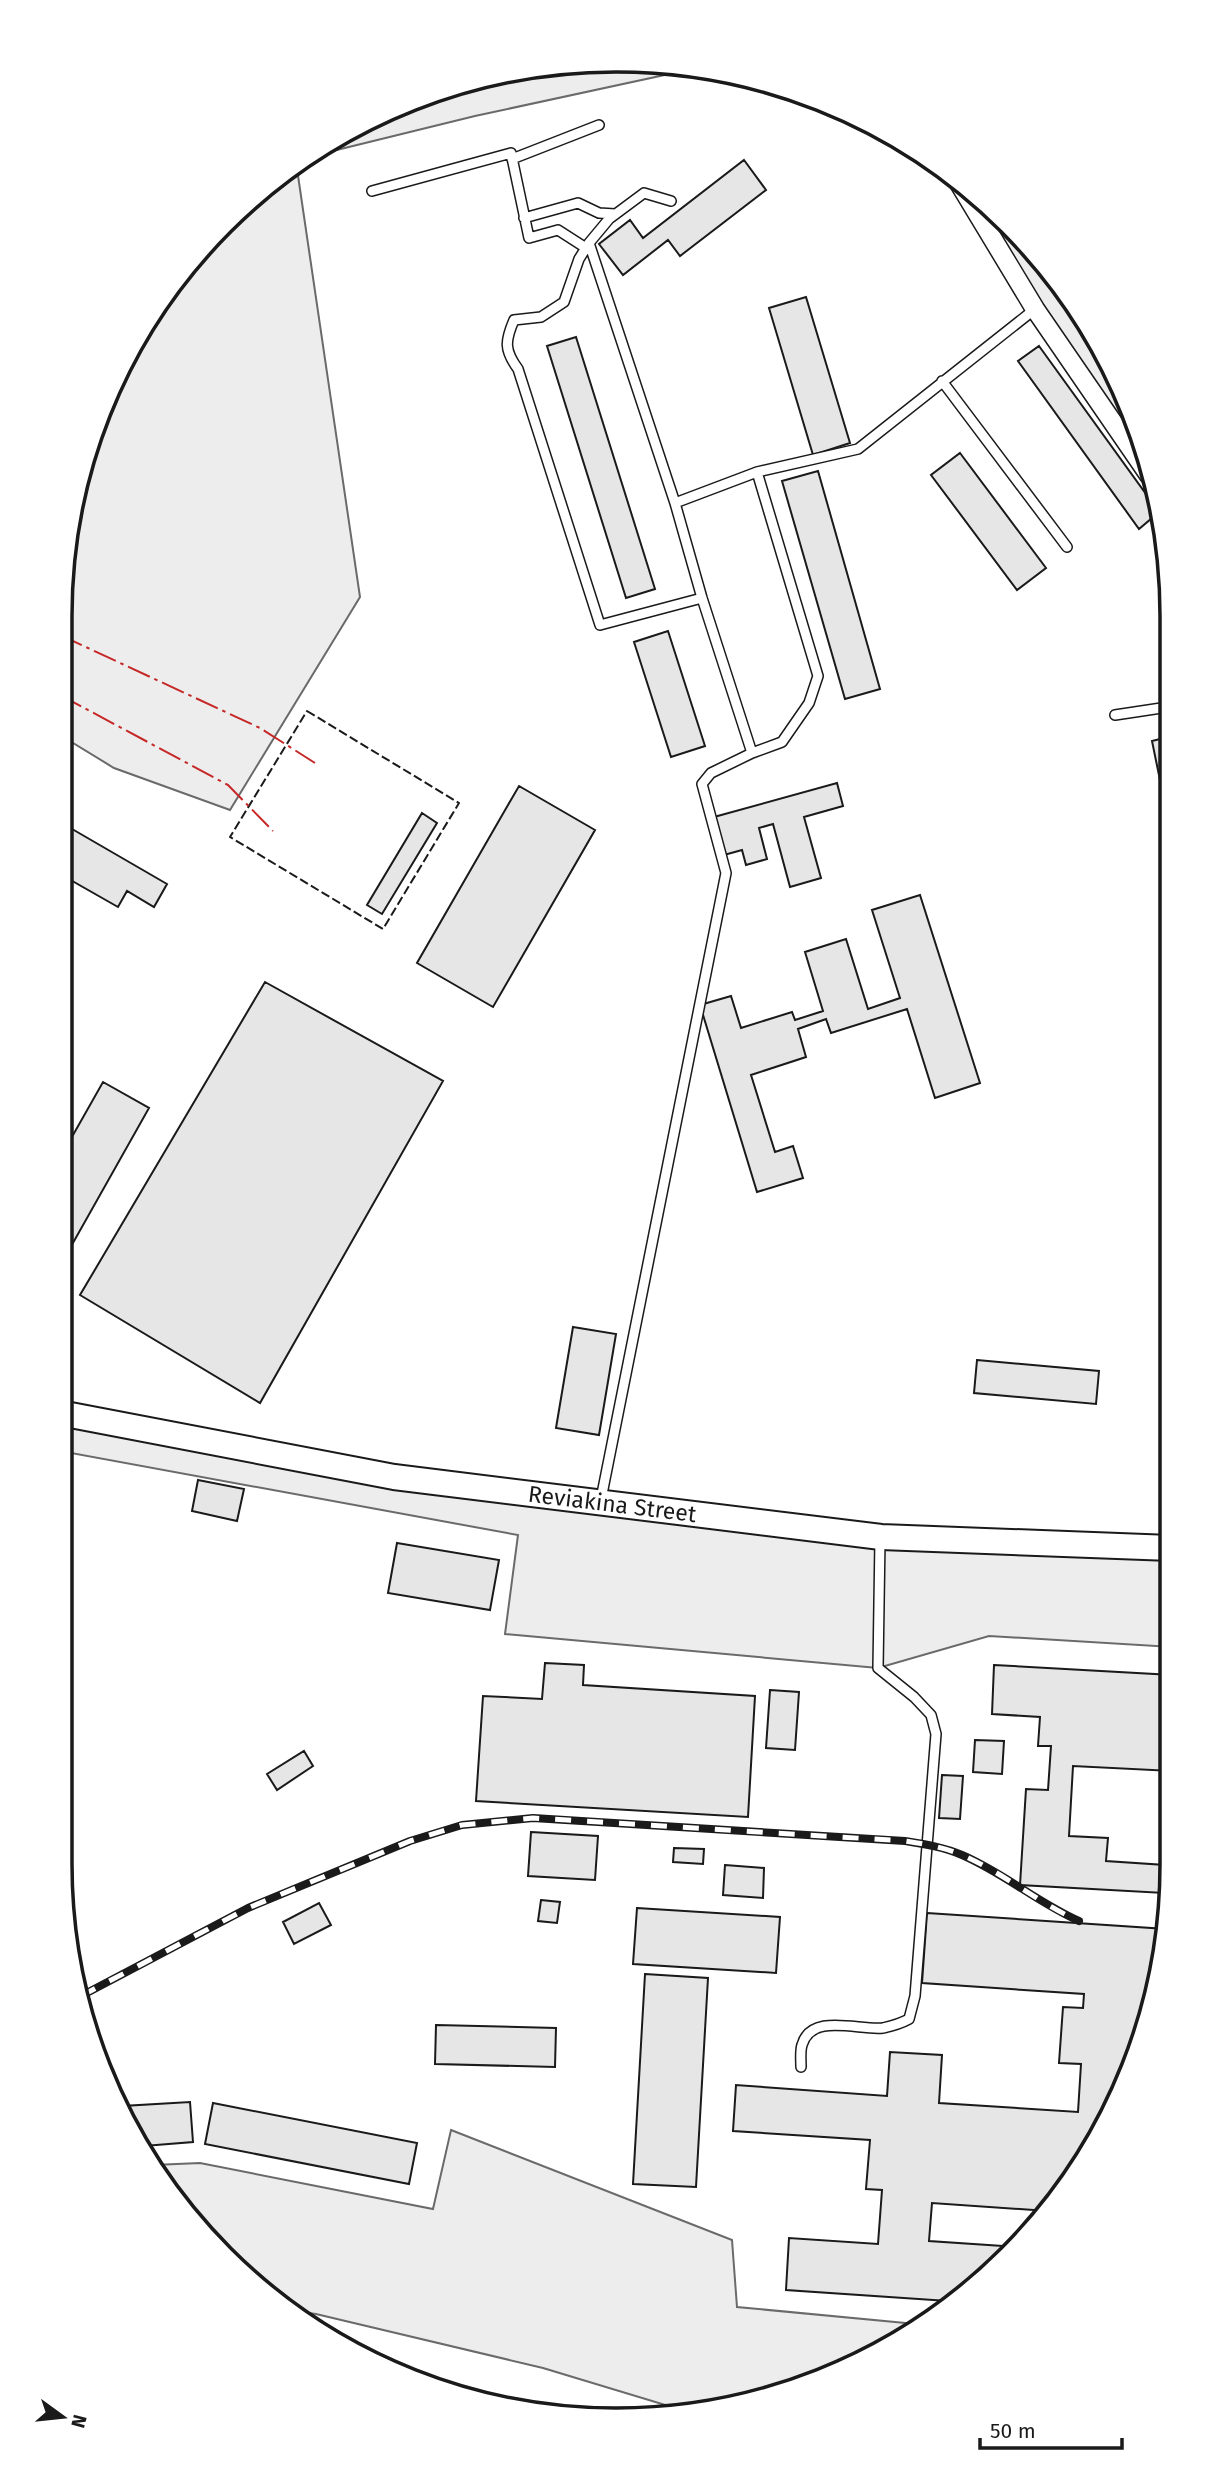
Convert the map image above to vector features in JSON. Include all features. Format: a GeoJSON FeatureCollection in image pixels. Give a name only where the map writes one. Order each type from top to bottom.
{"type":"FeatureCollection","features":[{"type":"Feature","properties":{"kind":"street"},"geometry":{"type":"LineString","coordinates":[[972,205],[1035,309],[1136,456]]}},
{"type":"Feature","properties":{"kind":"street","name":"Reviakina Street"},"geometry":{"type":"LineString","coordinates":[[72,1415],[394,1477],[600,1503],[880,1537],[1160,1548]]}},
{"type":"Feature","properties":{"kind":"lane"},"geometry":{"type":"LineString","coordinates":[[512,159],[599,125]]}},
{"type":"Feature","properties":{"kind":"lane"},"geometry":{"type":"LineString","coordinates":[[372,191],[510,153],[529,238],[558,230],[588,245],[676,503],[702,598],[752,753]]}},
{"type":"Feature","properties":{"kind":"lane"},"geometry":{"type":"LineString","coordinates":[[671,201],[644,193],[615,214],[579,259],[564,302],[541,317],[514,320],[506,339],[510,359],[518,369],[600,625],[702,598]]}},
{"type":"Feature","properties":{"kind":"lane"},"geometry":{"type":"LineString","coordinates":[[524,218],[578,202],[599,213],[615,214]]}},
{"type":"Feature","properties":{"kind":"lane"},"geometry":{"type":"LineString","coordinates":[[676,503],[757,472],[858,449],[1035,309]]}},
{"type":"Feature","properties":{"kind":"lane"},"geometry":{"type":"LineString","coordinates":[[942,381],[1067,547]]}},
{"type":"Feature","properties":{"kind":"lane"},"geometry":{"type":"LineString","coordinates":[[600,1503],[726,873],[702,784],[711,773],[782,742],[808,704],[818,676],[757,472]]}},
{"type":"Feature","properties":{"kind":"lane"},"geometry":{"type":"LineString","coordinates":[[1115,715],[1160,708]]}},
{"type":"Feature","properties":{"kind":"lane"},"geometry":{"type":"LineString","coordinates":[[801,2067],[802,2043],[810,2032],[820,2026],[880,2028],[900,2024],[909,2018],[915,1996],[936,1734],[931,1715],[914,1697],[878,1668],[880,1537]]}},
{"type":"Feature","properties":{"kind":"shaded area"},"geometry":{"type":"Polygon","coordinates":[[[580,73],[668,74],[475,116],[335,150],[408,113],[475,90],[545,76],[580,73]]]}},
{"type":"Feature","properties":{"kind":"shaded area"},"geometry":{"type":"Polygon","coordinates":[[[298,175],[360,597],[230,810],[114,768],[72,742],[73,580],[76,545],[90,475],[113,408],[128,375],[163,314],[184,285],[231,231],[298,175]]]}},
{"type":"Feature","properties":{"kind":"shaded area"},"geometry":{"type":"Polygon","coordinates":[[[976,208],[1025,257],[1069,314],[1104,375],[1134,452],[976,208]]]}},
{"type":"Feature","properties":{"kind":"shaded area"},"geometry":{"type":"Polygon","coordinates":[[[72,1415],[394,1477],[880,1537],[1160,1548],[1160,1646],[989,1636],[878,1668],[505,1634],[518,1535],[72,1453],[72,1415]]]}},
{"type":"Feature","properties":{"kind":"shaded area"},"geometry":{"type":"Polygon","coordinates":[[[451,2130],[732,2240],[737,2307],[908,2323],[857,2352],[791,2379],[722,2398],[667,2406],[543,2368],[308,2313],[231,2249],[184,2195],[162,2165],[200,2163],[433,2209],[451,2130]]]}},
{"type":"Feature","properties":{"kind":"building"},"geometry":{"type":"Polygon","coordinates":[[[744,160],[766,190],[680,256],[668,240],[623,275],[599,244],[630,220],[643,238],[744,160]]]}},
{"type":"Feature","properties":{"kind":"building"},"geometry":{"type":"Polygon","coordinates":[[[806,297],[850,443],[813,455],[769,308],[806,297]]]}},
{"type":"Feature","properties":{"kind":"building"},"geometry":{"type":"Polygon","coordinates":[[[576,337],[655,589],[626,598],[547,346],[576,337]]]}},
{"type":"Feature","properties":{"kind":"building"},"geometry":{"type":"Polygon","coordinates":[[[1039,346],[1147,495],[1151,518],[1139,529],[1018,361],[1039,346]]]}},
{"type":"Feature","properties":{"kind":"building"},"geometry":{"type":"Polygon","coordinates":[[[960,453],[1046,568],[1017,590],[931,475],[960,453]]]}},
{"type":"Feature","properties":{"kind":"building"},"geometry":{"type":"Polygon","coordinates":[[[818,471],[880,689],[845,699],[782,481],[818,471]]]}},
{"type":"Feature","properties":{"kind":"building"},"geometry":{"type":"Polygon","coordinates":[[[668,631],[705,746],[671,757],[634,642],[668,631]]]}},
{"type":"Feature","properties":{"kind":"building"},"geometry":{"type":"Polygon","coordinates":[[[1160,739],[1160,780],[1152,741],[1160,739]]]}},
{"type":"Feature","properties":{"kind":"building"},"geometry":{"type":"Polygon","coordinates":[[[837,783],[843,806],[804,817],[821,878],[790,887],[773,824],[759,828],[767,859],[746,865],[742,850],[724,855],[714,817],[837,783]]]}},
{"type":"Feature","properties":{"kind":"building"},"geometry":{"type":"Polygon","coordinates":[[[519,786],[595,830],[493,1007],[417,963],[519,786]]]}},
{"type":"Feature","properties":{"kind":"building"},"geometry":{"type":"Polygon","coordinates":[[[422,813],[437,823],[382,914],[367,905],[422,813]]]}},
{"type":"Feature","properties":{"kind":"building"},"geometry":{"type":"Polygon","coordinates":[[[72,829],[167,884],[154,907],[127,891],[118,907],[72,881],[72,829]]]}},
{"type":"Feature","properties":{"kind":"building"},"geometry":{"type":"Polygon","coordinates":[[[920,895],[980,1083],[935,1098],[907,1009],[831,1033],[826,1019],[798,1029],[806,1057],[751,1075],[775,1152],[793,1146],[803,1178],[757,1192],[700,1005],[731,996],[741,1028],[792,1012],[795,1020],[823,1011],[805,952],[846,939],[868,1009],[900,998],[872,910],[920,895]]]}},
{"type":"Feature","properties":{"kind":"building"},"geometry":{"type":"Polygon","coordinates":[[[265,982],[443,1081],[260,1403],[80,1295],[265,982]]]}},
{"type":"Feature","properties":{"kind":"building"},"geometry":{"type":"Polygon","coordinates":[[[103,1082],[149,1108],[72,1245],[72,1137],[103,1082]]]}},
{"type":"Feature","properties":{"kind":"building"},"geometry":{"type":"Polygon","coordinates":[[[573,1327],[616,1334],[599,1435],[556,1428],[573,1327]]]}},
{"type":"Feature","properties":{"kind":"building"},"geometry":{"type":"Polygon","coordinates":[[[977,1360],[1099,1371],[1096,1404],[974,1393],[977,1360]]]}},
{"type":"Feature","properties":{"kind":"building"},"geometry":{"type":"Polygon","coordinates":[[[198,1480],[244,1489],[237,1521],[192,1511],[198,1480]]]}},
{"type":"Feature","properties":{"kind":"building"},"geometry":{"type":"Polygon","coordinates":[[[397,1543],[499,1560],[490,1610],[388,1593],[397,1543]]]}},
{"type":"Feature","properties":{"kind":"building"},"geometry":{"type":"Polygon","coordinates":[[[545,1663],[584,1665],[583,1685],[755,1696],[748,1817],[476,1801],[483,1696],[542,1699],[545,1663]]]}},
{"type":"Feature","properties":{"kind":"building"},"geometry":{"type":"Polygon","coordinates":[[[994,1665],[1160,1674],[1160,1770],[1073,1766],[1069,1836],[1108,1838],[1106,1861],[1160,1865],[1159,1893],[1020,1885],[1026,1789],[1048,1790],[1051,1746],[1038,1746],[1040,1717],[992,1714],[994,1665]]]}},
{"type":"Feature","properties":{"kind":"building"},"geometry":{"type":"Polygon","coordinates":[[[770,1690],[799,1692],[795,1750],[766,1748],[770,1690]]]}},
{"type":"Feature","properties":{"kind":"building"},"geometry":{"type":"Polygon","coordinates":[[[975,1740],[1004,1741],[1002,1774],[973,1772],[975,1740]]]}},
{"type":"Feature","properties":{"kind":"building"},"geometry":{"type":"Polygon","coordinates":[[[304,1751],[313,1766],[277,1790],[267,1774],[304,1751]]]}},
{"type":"Feature","properties":{"kind":"building"},"geometry":{"type":"Polygon","coordinates":[[[942,1775],[963,1776],[960,1819],[939,1818],[942,1775]]]}},
{"type":"Feature","properties":{"kind":"building"},"geometry":{"type":"Polygon","coordinates":[[[531,1832],[598,1836],[595,1880],[528,1876],[531,1832]]]}},
{"type":"Feature","properties":{"kind":"building"},"geometry":{"type":"Polygon","coordinates":[[[674,1848],[704,1849],[703,1864],[673,1862],[674,1848]]]}},
{"type":"Feature","properties":{"kind":"building"},"geometry":{"type":"Polygon","coordinates":[[[725,1865],[764,1868],[763,1898],[723,1895],[725,1865]]]}},
{"type":"Feature","properties":{"kind":"building"},"geometry":{"type":"Polygon","coordinates":[[[541,1900],[560,1902],[557,1923],[538,1921],[541,1900]]]}},
{"type":"Feature","properties":{"kind":"building"},"geometry":{"type":"Polygon","coordinates":[[[319,1903],[331,1925],[294,1944],[283,1922],[319,1903]]]}},
{"type":"Feature","properties":{"kind":"building"},"geometry":{"type":"Polygon","coordinates":[[[637,1908],[780,1917],[776,1973],[633,1964],[637,1908]]]}},
{"type":"Feature","properties":{"kind":"building"},"geometry":{"type":"Polygon","coordinates":[[[927,1913],[1157,1928],[1142,2005],[1119,2072],[1087,2136],[1048,2195],[1036,2210],[932,2203],[929,2241],[1004,2246],[1001,2249],[941,2301],[786,2290],[789,2238],[878,2244],[882,2190],[866,2189],[870,2140],[733,2131],[736,2085],[887,2096],[890,2052],[942,2055],[939,2103],[1078,2112],[1081,2064],[1059,2063],[1063,2007],[1083,2008],[1084,1994],[922,1983],[927,1913]]]}},
{"type":"Feature","properties":{"kind":"building"},"geometry":{"type":"Polygon","coordinates":[[[645,1974],[708,1978],[696,2187],[633,2184],[645,1974]]]}},
{"type":"Feature","properties":{"kind":"building"},"geometry":{"type":"Polygon","coordinates":[[[436,2025],[556,2028],[555,2067],[435,2064],[436,2025]]]}},
{"type":"Feature","properties":{"kind":"building"},"geometry":{"type":"Polygon","coordinates":[[[190,2102],[193,2142],[151,2145],[128,2106],[190,2102]]]}},
{"type":"Feature","properties":{"kind":"building"},"geometry":{"type":"Polygon","coordinates":[[[213,2103],[417,2143],[409,2184],[205,2144],[213,2103]]]}},
{"type":"Feature","properties":{"kind":"railway"},"geometry":{"type":"LineString","coordinates":[[87,1993],[248,1908],[410,1841],[462,1825],[533,1818],[905,1841],[927,1845],[955,1852],[977,1862],[1079,1921]]}},
{"type":"Feature","properties":{"kind":"fence"},"geometry":{"type":"LineString","coordinates":[[307,711],[459,803],[383,929],[230,837],[307,711]]}},
{"type":"Feature","properties":{"kind":"power"},"geometry":{"type":"LineString","coordinates":[[72,641],[260,728],[315,763]]}},
{"type":"Feature","properties":{"kind":"power"},"geometry":{"type":"LineString","coordinates":[[72,701],[228,785],[273,831]]}}]}
